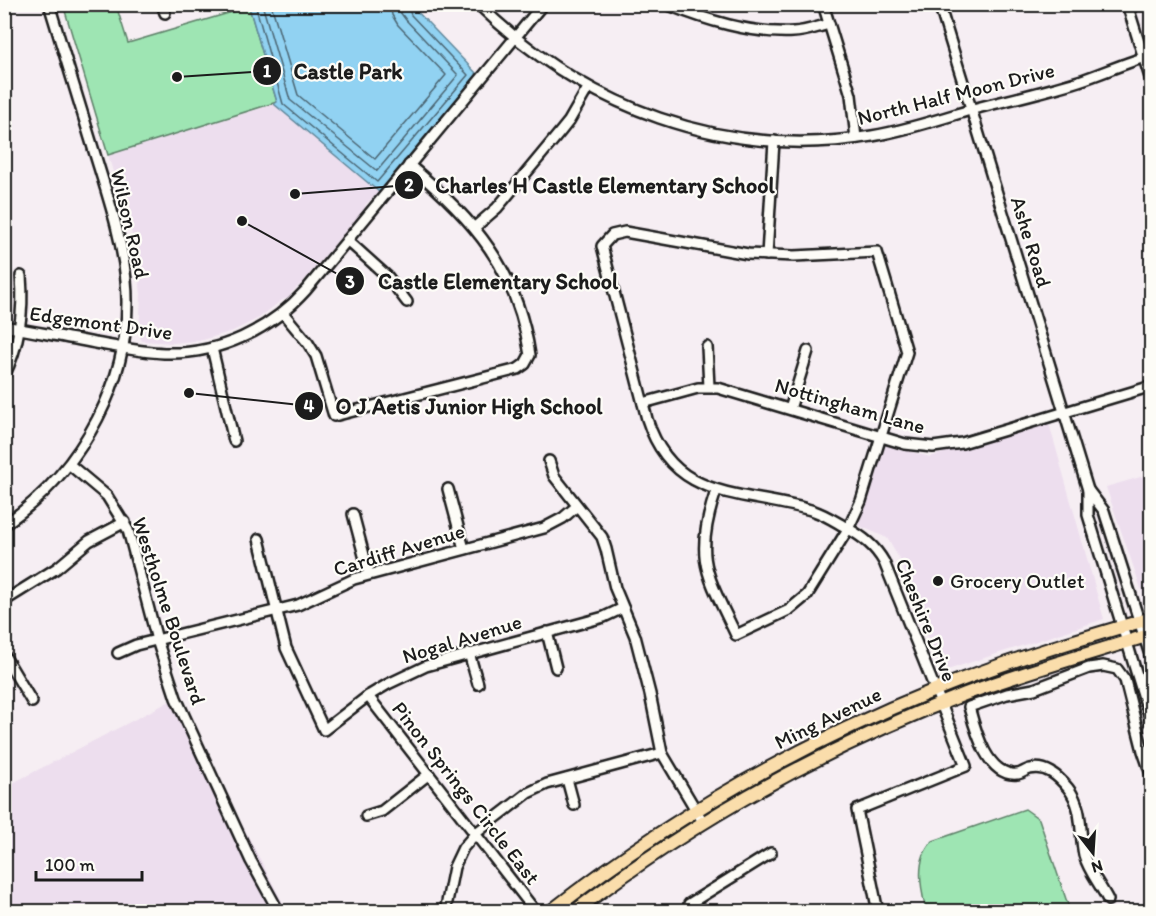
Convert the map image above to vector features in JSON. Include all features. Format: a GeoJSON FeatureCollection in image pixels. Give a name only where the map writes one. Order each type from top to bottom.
{"type":"FeatureCollection","features":[{"type":"Feature","properties":{"kind":"main road","name":"Ming Avenue"},"geometry":{"type":"LineString","coordinates":[[550,912],[626,855],[695,811],[759,773],[834,734],[934,690],[1011,662],[1152,618]]}},
{"type":"Feature","properties":{"kind":"main road","name":"Ming Avenue"},"geometry":{"type":"LineString","coordinates":[[574,912],[632,869],[703,822],[840,748],[940,704],[1017,675],[1148,635]]}},
{"type":"Feature","properties":{"kind":"street","name":"Wilson Road"},"geometry":{"type":"LineString","coordinates":[[4,525],[34,502],[70,465],[92,431],[117,370],[127,301],[123,257],[113,214],[49,4]]}},
{"type":"Feature","properties":{"kind":"street","name":"North Half Moon Drive"},"geometry":{"type":"LineString","coordinates":[[478,4],[541,59],[588,88],[623,105],[682,126],[723,135],[774,141],[825,141],[894,132],[1078,81],[1147,56]]}},
{"type":"Feature","properties":{"kind":"street","name":"Edgemont Drive"},"geometry":{"type":"LineString","coordinates":[[4,326],[163,353],[194,352],[244,337],[283,313],[298,299],[543,4]]}},
{"type":"Feature","properties":{"kind":"street"},"geometry":{"type":"LineString","coordinates":[[666,4],[711,20],[757,29],[794,32],[829,24]]}},
{"type":"Feature","properties":{"kind":"street"},"geometry":{"type":"LineString","coordinates":[[823,4],[851,95],[856,138]]}},
{"type":"Feature","properties":{"kind":"street","name":"Ashe Road"},"geometry":{"type":"LineString","coordinates":[[939,4],[1088,490],[1088,515],[1152,724]]}},
{"type":"Feature","properties":{"kind":"street"},"geometry":{"type":"LineString","coordinates":[[1127,4],[1147,56],[1152,84]]}},
{"type":"Feature","properties":{"kind":"street"},"geometry":{"type":"LineString","coordinates":[[475,227],[497,208],[561,131],[588,88]]}},
{"type":"Feature","properties":{"kind":"street"},"geometry":{"type":"LineString","coordinates":[[716,491],[705,529],[704,556],[710,582],[736,635],[789,610],[807,595],[848,529],[861,501],[907,352],[877,252],[818,256],[767,255],[774,141]]}},
{"type":"Feature","properties":{"kind":"street"},"geometry":{"type":"LineString","coordinates":[[283,313],[316,356],[334,416],[518,369],[525,364],[530,355],[518,307],[502,269],[475,227],[448,198],[410,165]]}},
{"type":"Feature","properties":{"kind":"street","name":"Cheshire Drive"},"geometry":{"type":"LineString","coordinates":[[767,255],[719,250],[625,232],[608,237],[603,246],[643,403],[654,438],[669,459],[691,478],[716,491],[815,512],[848,529],[872,545],[884,562],[966,766],[857,810],[878,912]]}},
{"type":"Feature","properties":{"kind":"street"},"geometry":{"type":"LineString","coordinates":[[347,240],[388,277],[407,302]]}},
{"type":"Feature","properties":{"kind":"street"},"geometry":{"type":"LineString","coordinates":[[4,376],[16,349],[20,329],[23,296],[21,276]]}},
{"type":"Feature","properties":{"kind":"street"},"geometry":{"type":"LineString","coordinates":[[707,346],[709,387]]}},
{"type":"Feature","properties":{"kind":"street"},"geometry":{"type":"LineString","coordinates":[[212,348],[234,441]]}},
{"type":"Feature","properties":{"kind":"street"},"geometry":{"type":"LineString","coordinates":[[790,409],[808,351]]}},
{"type":"Feature","properties":{"kind":"street","name":"Nottingham Lane"},"geometry":{"type":"LineString","coordinates":[[643,403],[709,387],[731,390],[919,447],[948,446],[1152,386]]}},
{"type":"Feature","properties":{"kind":"street"},"geometry":{"type":"LineString","coordinates":[[549,461],[554,476],[602,537],[615,588],[635,636],[662,753],[703,822]]}},
{"type":"Feature","properties":{"kind":"street","name":"Westholme Boulevard"},"geometry":{"type":"LineString","coordinates":[[70,465],[107,496],[124,522],[133,543],[167,673],[189,728],[251,861],[279,912]]}},
{"type":"Feature","properties":{"kind":"street"},"geometry":{"type":"LineString","coordinates":[[448,489],[464,549]]}},
{"type":"Feature","properties":{"kind":"street","name":"Ashe Road"},"geometry":{"type":"LineString","coordinates":[[1088,490],[1104,511],[1139,622],[1148,635],[1152,661]]}},
{"type":"Feature","properties":{"kind":"street","name":"Cardiff Avenue"},"geometry":{"type":"LineString","coordinates":[[118,653],[136,645],[298,605],[345,582],[369,574],[544,528],[563,518],[577,506]]}},
{"type":"Feature","properties":{"kind":"street"},"geometry":{"type":"LineString","coordinates":[[353,514],[369,574]]}},
{"type":"Feature","properties":{"kind":"street"},"geometry":{"type":"LineString","coordinates":[[4,601],[57,568],[89,541],[124,522]]}},
{"type":"Feature","properties":{"kind":"street"},"geometry":{"type":"LineString","coordinates":[[259,539],[276,611]]}},
{"type":"Feature","properties":{"kind":"street","name":"Nogal Avenue"},"geometry":{"type":"LineString","coordinates":[[276,611],[286,648],[324,730],[368,696],[416,670],[469,653],[604,617],[623,608]]}},
{"type":"Feature","properties":{"kind":"street"},"geometry":{"type":"LineString","coordinates":[[547,632],[556,668]]}},
{"type":"Feature","properties":{"kind":"street"},"geometry":{"type":"LineString","coordinates":[[469,653],[478,684]]}},
{"type":"Feature","properties":{"kind":"street"},"geometry":{"type":"LineString","coordinates":[[4,655],[32,702]]}},
{"type":"Feature","properties":{"kind":"street"},"geometry":{"type":"LineString","coordinates":[[1108,900],[1084,856],[1082,819],[1070,790],[1052,770],[1031,768],[1016,774],[999,770],[985,753],[975,730],[969,707],[1007,694],[1034,689],[1089,668],[1103,666],[1117,669],[1125,680],[1152,777]]}},
{"type":"Feature","properties":{"kind":"street","name":"Pinon Springs Circle East"},"geometry":{"type":"LineString","coordinates":[[368,696],[536,912]]}},
{"type":"Feature","properties":{"kind":"street"},"geometry":{"type":"LineString","coordinates":[[445,912],[458,856],[476,834],[528,793],[567,779],[662,753]]}},
{"type":"Feature","properties":{"kind":"street"},"geometry":{"type":"LineString","coordinates":[[366,816],[382,811],[429,774]]}},
{"type":"Feature","properties":{"kind":"street"},"geometry":{"type":"LineString","coordinates":[[567,779],[574,805]]}},
{"type":"Feature","properties":{"kind":"street"},"geometry":{"type":"LineString","coordinates":[[696,912],[689,904],[771,853]]}},
{"type":"Feature","properties":{"kind":"shaded area"},"geometry":{"type":"Polygon","coordinates":[[[274,104],[379,192],[365,205],[366,207],[291,293],[290,297],[282,300],[259,318],[233,331],[203,340],[174,343],[142,341],[139,335],[141,294],[135,245],[108,155],[274,104]]]}},
{"type":"Feature","properties":{"kind":"shaded area"},"geometry":{"type":"Polygon","coordinates":[[[1048,420],[1104,619],[941,672],[900,560],[887,538],[858,525],[884,444],[930,457],[1048,420]]]}},
{"type":"Feature","properties":{"kind":"shaded area"},"geometry":{"type":"Polygon","coordinates":[[[1151,474],[1152,605],[1147,606],[1106,487],[1151,474]]]}},
{"type":"Feature","properties":{"kind":"shaded area"},"geometry":{"type":"Polygon","coordinates":[[[176,698],[287,911],[5,912],[5,787],[176,698]]]}},
{"type":"Feature","properties":{"kind":"green space"},"geometry":{"type":"Polygon","coordinates":[[[86,5],[116,5],[128,43],[249,7],[277,102],[108,155],[65,11],[86,5]]]}},
{"type":"Feature","properties":{"kind":"green space"},"geometry":{"type":"Polygon","coordinates":[[[1025,809],[1039,819],[1070,911],[926,911],[921,884],[921,865],[927,848],[933,841],[1025,809]]]}},
{"type":"Feature","properties":{"kind":"water"},"geometry":{"type":"Polygon","coordinates":[[[256,5],[411,5],[477,74],[379,192],[274,104],[277,102],[249,7],[256,5]]]}},
{"type":"Feature","properties":{"kind":"place","name":"Castle Park"},"geometry":{"type":"Point","coordinates":[177,77]}},
{"type":"Feature","properties":{"kind":"place","name":"Charles H Castle Elementary School"},"geometry":{"type":"Point","coordinates":[295,194]}},
{"type":"Feature","properties":{"kind":"place","name":"Castle Elementary School"},"geometry":{"type":"Point","coordinates":[242,221]}},
{"type":"Feature","properties":{"kind":"place","name":"O J Aetis Junior High School"},"geometry":{"type":"Point","coordinates":[189,393]}},
{"type":"Feature","properties":{"kind":"place","name":"Grocery Outlet"},"geometry":{"type":"Point","coordinates":[938,581]}}]}
